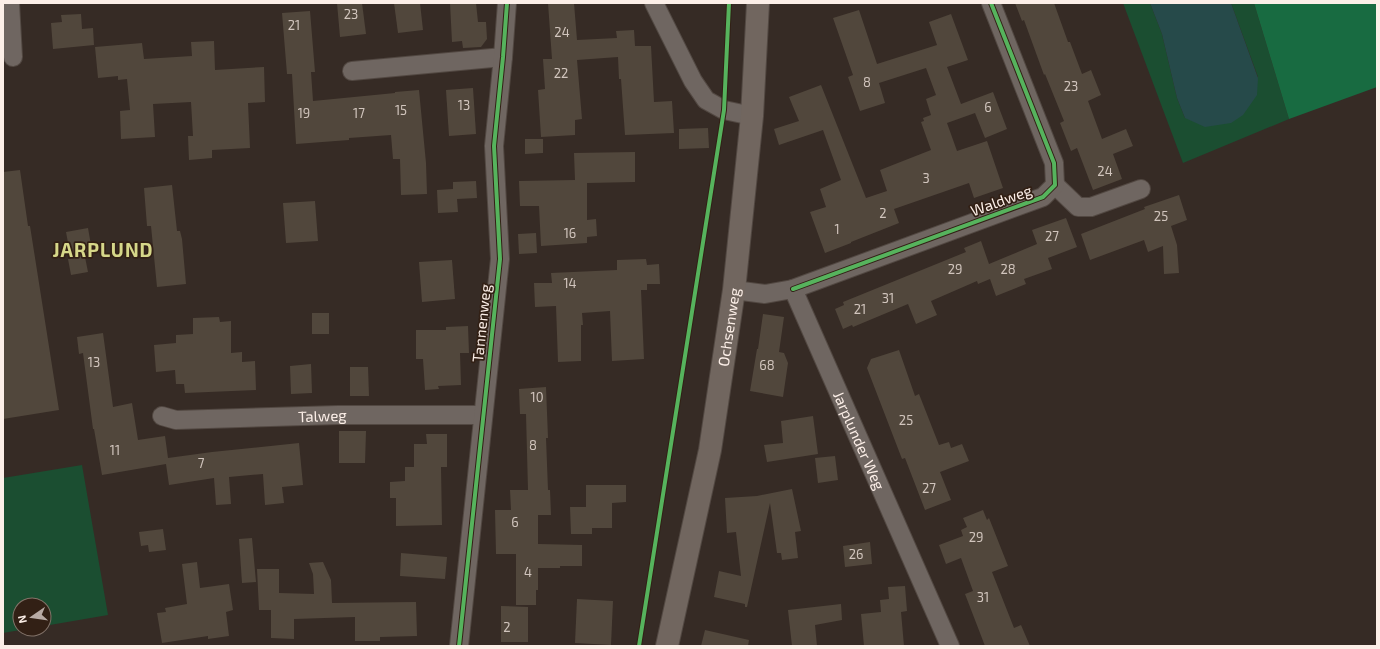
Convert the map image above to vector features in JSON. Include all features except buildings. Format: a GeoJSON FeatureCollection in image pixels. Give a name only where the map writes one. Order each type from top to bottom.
{"type":"FeatureCollection","features":[{"type":"Feature","properties":{"kind":"main road","name":"Ochsenweg"},"geometry":{"type":"LineString","coordinates":[[667,646],[710,450],[734,290],[752,116],[758,3]]}},
{"type":"Feature","properties":{"kind":"street"},"geometry":{"type":"LineString","coordinates":[[10,3],[13,57]]}},
{"type":"Feature","properties":{"kind":"street","name":"Tannenweg"},"geometry":{"type":"LineString","coordinates":[[459,646],[500,259],[494,146],[507,3]]}},
{"type":"Feature","properties":{"kind":"street"},"geometry":{"type":"LineString","coordinates":[[654,3],[693,81],[706,100],[724,110],[752,116]]}},
{"type":"Feature","properties":{"kind":"street"},"geometry":{"type":"LineString","coordinates":[[991,3],[1054,163],[1055,185],[1078,207],[1091,207],[1142,189]]}},
{"type":"Feature","properties":{"kind":"street"},"geometry":{"type":"LineString","coordinates":[[352,71],[503,57]]}},
{"type":"Feature","properties":{"kind":"street","name":"Waldweg"},"geometry":{"type":"LineString","coordinates":[[793,289],[1042,197],[1055,185]]}},
{"type":"Feature","properties":{"kind":"street"},"geometry":{"type":"LineString","coordinates":[[734,290],[765,294],[793,289]]}},
{"type":"Feature","properties":{"kind":"street","name":"Jarplunder Weg"},"geometry":{"type":"LineString","coordinates":[[793,289],[950,646]]}},
{"type":"Feature","properties":{"kind":"street","name":"Talweg"},"geometry":{"type":"LineString","coordinates":[[162,416],[176,420],[338,415],[483,415]]}},
{"type":"Feature","properties":{"kind":"green space"},"geometry":{"type":"Polygon","coordinates":[[[1123,3],[1150,3],[1162,34],[1177,98],[1185,118],[1258,77],[1231,3],[1254,3],[1289,119],[1183,163],[1123,3]]]}},
{"type":"Feature","properties":{"kind":"green space"},"geometry":{"type":"Polygon","coordinates":[[[1254,3],[1377,3],[1377,87],[1289,119],[1254,3]]]}},
{"type":"Feature","properties":{"kind":"green space"},"geometry":{"type":"Polygon","coordinates":[[[82,465],[108,615],[52,625],[52,597],[12,597],[12,631],[3,633],[3,478],[82,465]]]}},
{"type":"Feature","properties":{"kind":"water"},"geometry":{"type":"Polygon","coordinates":[[[1150,3],[1231,3],[1258,78],[1257,95],[1243,115],[1231,123],[1205,127],[1185,118],[1177,98],[1162,34],[1150,3]]]}},
{"type":"Feature","properties":{"kind":"cycle path"},"geometry":{"type":"LineString","coordinates":[[459,646],[500,259],[494,146],[507,3]]}},
{"type":"Feature","properties":{"kind":"cycle path"},"geometry":{"type":"LineString","coordinates":[[639,646],[724,110],[729,3]]}},
{"type":"Feature","properties":{"kind":"cycle path"},"geometry":{"type":"LineString","coordinates":[[793,289],[1043,197],[1055,185],[1054,163],[991,3]]}},
{"type":"Feature","properties":{"kind":"district","name":"JARPLUND"},"geometry":{"type":"Point","coordinates":[103,249]}}]}
